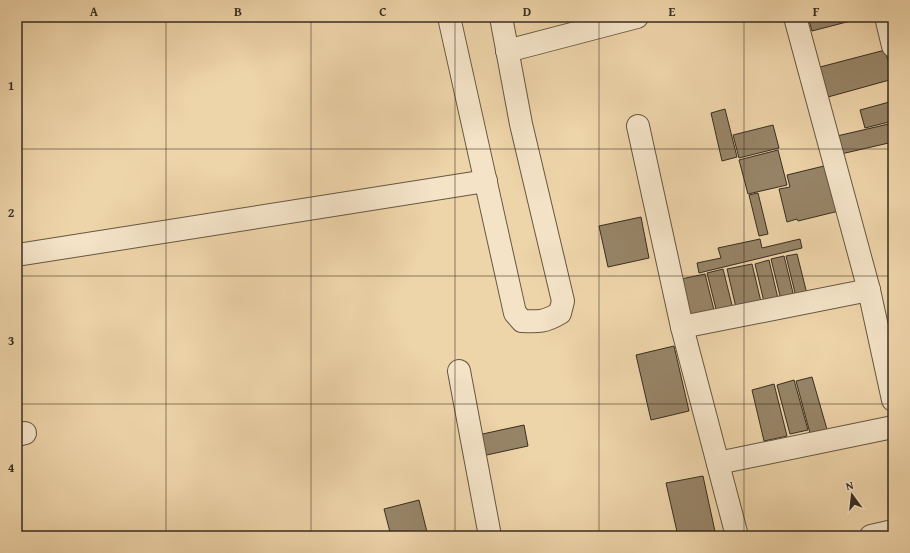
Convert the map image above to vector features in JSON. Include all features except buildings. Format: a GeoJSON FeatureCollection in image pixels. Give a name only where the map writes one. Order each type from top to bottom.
{"type":"FeatureCollection","features":[{"type":"Feature","properties":{"kind":"street"},"geometry":{"type":"LineString","coordinates":[[449,17],[515,313],[522,321],[536,322],[548,320],[560,313],[563,301],[521,124],[501,17]]}},
{"type":"Feature","properties":{"kind":"street"},"geometry":{"type":"LineString","coordinates":[[507,51],[637,17]]}},
{"type":"Feature","properties":{"kind":"street"},"geometry":{"type":"LineString","coordinates":[[795,17],[869,290],[893,400]]}},
{"type":"Feature","properties":{"kind":"street"},"geometry":{"type":"LineString","coordinates":[[886,17],[893,46]]}},
{"type":"Feature","properties":{"kind":"street"},"geometry":{"type":"LineString","coordinates":[[638,126],[682,327],[737,536]]}},
{"type":"Feature","properties":{"kind":"street"},"geometry":{"type":"LineString","coordinates":[[17,255],[486,181]]}},
{"type":"Feature","properties":{"kind":"street"},"geometry":{"type":"LineString","coordinates":[[682,327],[869,290]]}},
{"type":"Feature","properties":{"kind":"street"},"geometry":{"type":"LineString","coordinates":[[459,371],[490,536]]}},
{"type":"Feature","properties":{"kind":"street"},"geometry":{"type":"LineString","coordinates":[[718,463],[893,427]]}},
{"type":"Feature","properties":{"kind":"street"},"geometry":{"type":"LineString","coordinates":[[871,536],[893,531]]}}]}
